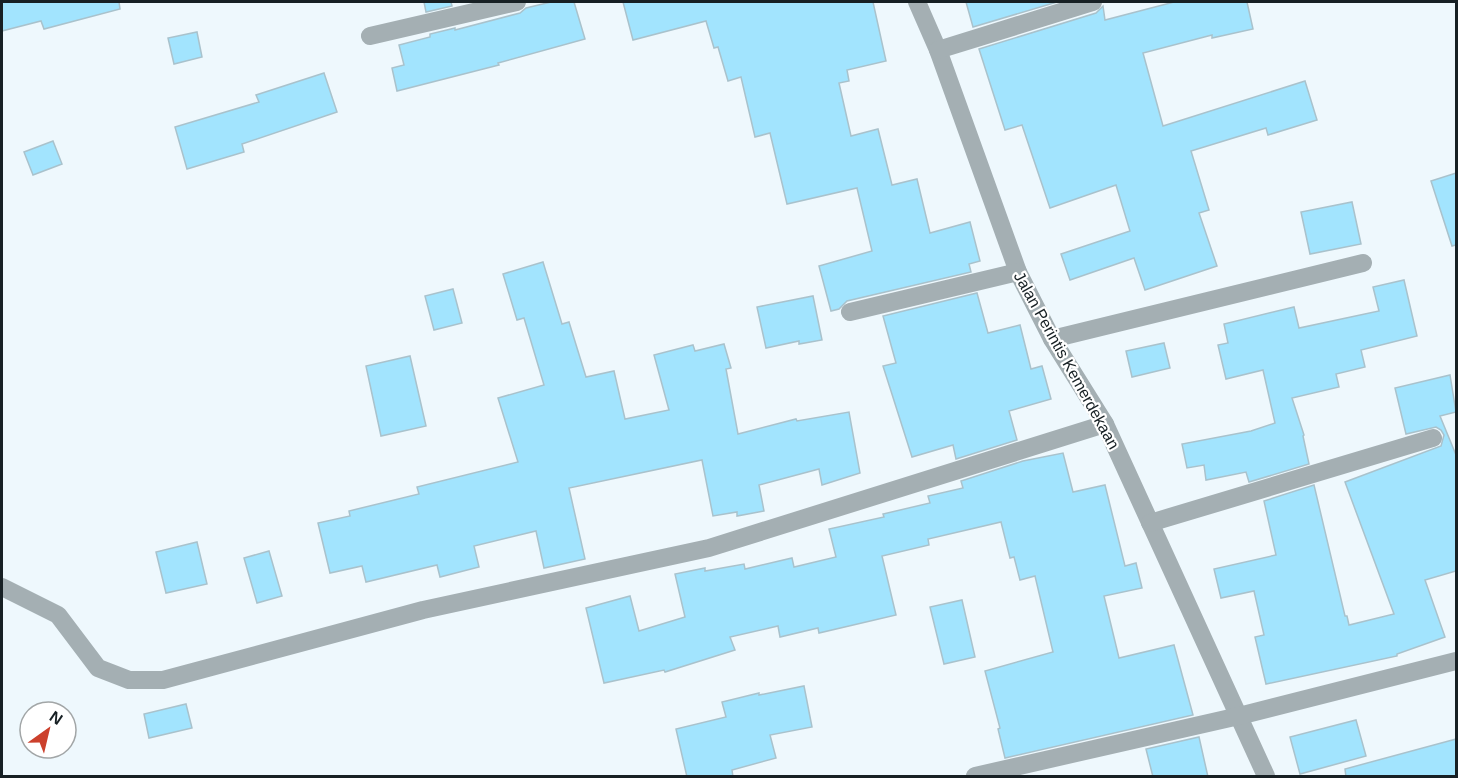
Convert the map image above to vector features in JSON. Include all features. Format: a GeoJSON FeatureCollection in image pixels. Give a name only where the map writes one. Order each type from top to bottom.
{"type":"FeatureCollection","features":[{"type":"Feature","properties":{"kind":"street"},"geometry":{"type":"LineString","coordinates":[[370,36],[517,2]]}},
{"type":"Feature","properties":{"kind":"street","name":"Jalan Perintis Kemerdekaan"},"geometry":{"type":"LineString","coordinates":[[917,2],[938,50],[1018,272],[1052,339],[1105,424],[1266,777]]}},
{"type":"Feature","properties":{"kind":"street"},"geometry":{"type":"LineString","coordinates":[[938,50],[1094,2]]}},
{"type":"Feature","properties":{"kind":"street"},"geometry":{"type":"LineString","coordinates":[[1052,339],[1363,264]]}},
{"type":"Feature","properties":{"kind":"street"},"geometry":{"type":"LineString","coordinates":[[850,312],[926,292],[1018,272]]}},
{"type":"Feature","properties":{"kind":"street"},"geometry":{"type":"LineString","coordinates":[[2,587],[58,615],[99,668],[129,680],[163,680],[423,610],[709,548],[1105,424]]}},
{"type":"Feature","properties":{"kind":"street"},"geometry":{"type":"LineString","coordinates":[[1150,523],[1433,438]]}},
{"type":"Feature","properties":{"kind":"street"},"geometry":{"type":"LineString","coordinates":[[975,777],[1239,716],[1456,661]]}},
{"type":"Feature","properties":{"kind":"building"},"geometry":{"type":"Polygon","coordinates":[[[2,2],[119,2],[120,9],[44,29],[41,21],[2,31],[2,2]]]}},
{"type":"Feature","properties":{"kind":"building"},"geometry":{"type":"Polygon","coordinates":[[[424,2],[451,2],[452,6],[426,12],[424,2]]]}},
{"type":"Feature","properties":{"kind":"building"},"geometry":{"type":"Polygon","coordinates":[[[551,2],[574,2],[585,39],[498,63],[499,65],[397,91],[392,68],[404,65],[399,45],[430,37],[430,34],[520,13],[526,8],[551,2]]]}},
{"type":"Feature","properties":{"kind":"building"},"geometry":{"type":"Polygon","coordinates":[[[623,2],[873,2],[886,61],[847,70],[849,81],[839,83],[851,136],[878,129],[892,185],[917,179],[930,233],[970,222],[980,261],[969,264],[971,272],[847,301],[839,309],[831,311],[819,266],[872,251],[857,188],[787,204],[770,133],[755,137],[741,77],[728,81],[718,47],[714,48],[706,21],[633,40],[623,2]]]}},
{"type":"Feature","properties":{"kind":"building"},"geometry":{"type":"Polygon","coordinates":[[[966,2],[1057,2],[973,27],[966,2]]]}},
{"type":"Feature","properties":{"kind":"building"},"geometry":{"type":"Polygon","coordinates":[[[1174,2],[1247,2],[1253,29],[1212,38],[1212,35],[1143,53],[1163,126],[1305,81],[1317,120],[1268,135],[1266,128],[1191,151],[1209,210],[1199,213],[1217,266],[1145,290],[1134,258],[1070,280],[1061,254],[1130,231],[1116,185],[1050,208],[1022,125],[1005,130],[979,49],[1096,13],[1103,6],[1105,20],[1174,2]]]}},
{"type":"Feature","properties":{"kind":"building"},"geometry":{"type":"Polygon","coordinates":[[[197,32],[202,57],[174,64],[168,38],[197,32]]]}},
{"type":"Feature","properties":{"kind":"building"},"geometry":{"type":"Polygon","coordinates":[[[324,73],[337,112],[242,144],[244,152],[187,169],[175,127],[259,102],[256,95],[324,73]]]}},
{"type":"Feature","properties":{"kind":"building"},"geometry":{"type":"Polygon","coordinates":[[[53,141],[62,164],[33,175],[24,152],[53,141]]]}},
{"type":"Feature","properties":{"kind":"building"},"geometry":{"type":"Polygon","coordinates":[[[1456,173],[1456,245],[1452,246],[1431,181],[1456,173]]]}},
{"type":"Feature","properties":{"kind":"building"},"geometry":{"type":"Polygon","coordinates":[[[1352,202],[1361,244],[1310,254],[1301,212],[1352,202]]]}},
{"type":"Feature","properties":{"kind":"building"},"geometry":{"type":"Polygon","coordinates":[[[543,262],[562,324],[569,322],[586,377],[614,371],[625,419],[669,410],[654,355],[693,345],[695,351],[724,344],[731,368],[726,369],[738,434],[796,419],[797,421],[849,412],[860,473],[822,485],[819,469],[759,485],[764,511],[737,516],[737,512],[713,516],[702,460],[569,488],[585,559],[544,568],[536,531],[474,546],[479,567],[440,577],[437,565],[366,582],[362,566],[330,573],[318,523],[350,516],[349,511],[419,494],[417,487],[518,462],[498,398],[544,385],[524,318],[517,320],[503,274],[543,262]]]}},
{"type":"Feature","properties":{"kind":"building"},"geometry":{"type":"Polygon","coordinates":[[[1404,280],[1417,336],[1361,350],[1365,367],[1336,374],[1339,387],[1292,398],[1304,435],[1309,464],[1249,482],[1246,472],[1206,480],[1204,465],[1187,468],[1182,444],[1251,431],[1275,423],[1263,370],[1226,379],[1218,345],[1228,343],[1224,324],[1294,307],[1299,328],[1379,311],[1373,287],[1404,280]]]}},
{"type":"Feature","properties":{"kind":"building"},"geometry":{"type":"Polygon","coordinates":[[[453,289],[462,323],[434,330],[425,296],[453,289]]]}},
{"type":"Feature","properties":{"kind":"building"},"geometry":{"type":"Polygon","coordinates":[[[977,293],[988,333],[1020,325],[1031,369],[1042,366],[1051,399],[1009,411],[1017,440],[956,459],[953,445],[912,457],[883,366],[896,363],[883,316],[977,293]]]}},
{"type":"Feature","properties":{"kind":"building"},"geometry":{"type":"Polygon","coordinates":[[[813,296],[822,340],[799,344],[799,341],[766,348],[757,307],[813,296]]]}},
{"type":"Feature","properties":{"kind":"building"},"geometry":{"type":"Polygon","coordinates":[[[1164,343],[1170,368],[1132,377],[1126,351],[1164,343]]]}},
{"type":"Feature","properties":{"kind":"building"},"geometry":{"type":"Polygon","coordinates":[[[410,356],[426,426],[381,436],[366,366],[410,356]]]}},
{"type":"Feature","properties":{"kind":"building"},"geometry":{"type":"Polygon","coordinates":[[[1450,375],[1456,412],[1440,416],[1456,455],[1456,571],[1425,580],[1445,637],[1397,654],[1397,656],[1266,684],[1255,637],[1264,635],[1254,591],[1221,598],[1214,569],[1276,555],[1264,501],[1314,485],[1349,625],[1394,614],[1345,482],[1441,446],[1444,435],[1436,427],[1406,434],[1395,388],[1450,375]]]}},
{"type":"Feature","properties":{"kind":"building"},"geometry":{"type":"Polygon","coordinates":[[[1063,453],[1073,492],[1105,485],[1125,566],[1136,563],[1142,588],[1104,596],[1119,658],[1174,645],[1193,715],[1005,758],[998,729],[1000,728],[985,671],[1053,652],[1035,576],[1020,580],[1014,557],[1010,558],[1001,522],[928,539],[929,545],[882,556],[896,615],[819,633],[818,628],[780,637],[778,626],[730,637],[735,650],[665,672],[664,670],[604,683],[586,608],[630,596],[639,631],[685,617],[675,574],[744,564],[745,569],[792,558],[794,567],[836,557],[829,529],[884,517],[883,514],[930,503],[928,496],[963,488],[961,481],[1023,461],[1063,453]]]}},
{"type":"Feature","properties":{"kind":"building"},"geometry":{"type":"Polygon","coordinates":[[[197,542],[207,584],[166,593],[156,552],[197,542]]]}},
{"type":"Feature","properties":{"kind":"building"},"geometry":{"type":"Polygon","coordinates":[[[269,551],[282,596],[257,603],[244,558],[269,551]]]}},
{"type":"Feature","properties":{"kind":"building"},"geometry":{"type":"Polygon","coordinates":[[[962,600],[975,657],[944,664],[930,607],[962,600]]]}},
{"type":"Feature","properties":{"kind":"building"},"geometry":{"type":"Polygon","coordinates":[[[804,686],[812,727],[770,735],[776,758],[732,770],[733,777],[687,777],[676,729],[726,717],[722,702],[804,686]]]}},
{"type":"Feature","properties":{"kind":"building"},"geometry":{"type":"Polygon","coordinates":[[[186,704],[192,728],[149,738],[144,714],[186,704]]]}},
{"type":"Feature","properties":{"kind":"building"},"geometry":{"type":"Polygon","coordinates":[[[1356,720],[1366,756],[1300,774],[1290,737],[1356,720]]]}},
{"type":"Feature","properties":{"kind":"building"},"geometry":{"type":"Polygon","coordinates":[[[1199,737],[1208,777],[1153,777],[1146,749],[1199,737]]]}},
{"type":"Feature","properties":{"kind":"building"},"geometry":{"type":"Polygon","coordinates":[[[1456,739],[1456,777],[1346,777],[1345,769],[1456,739]]]}}]}
